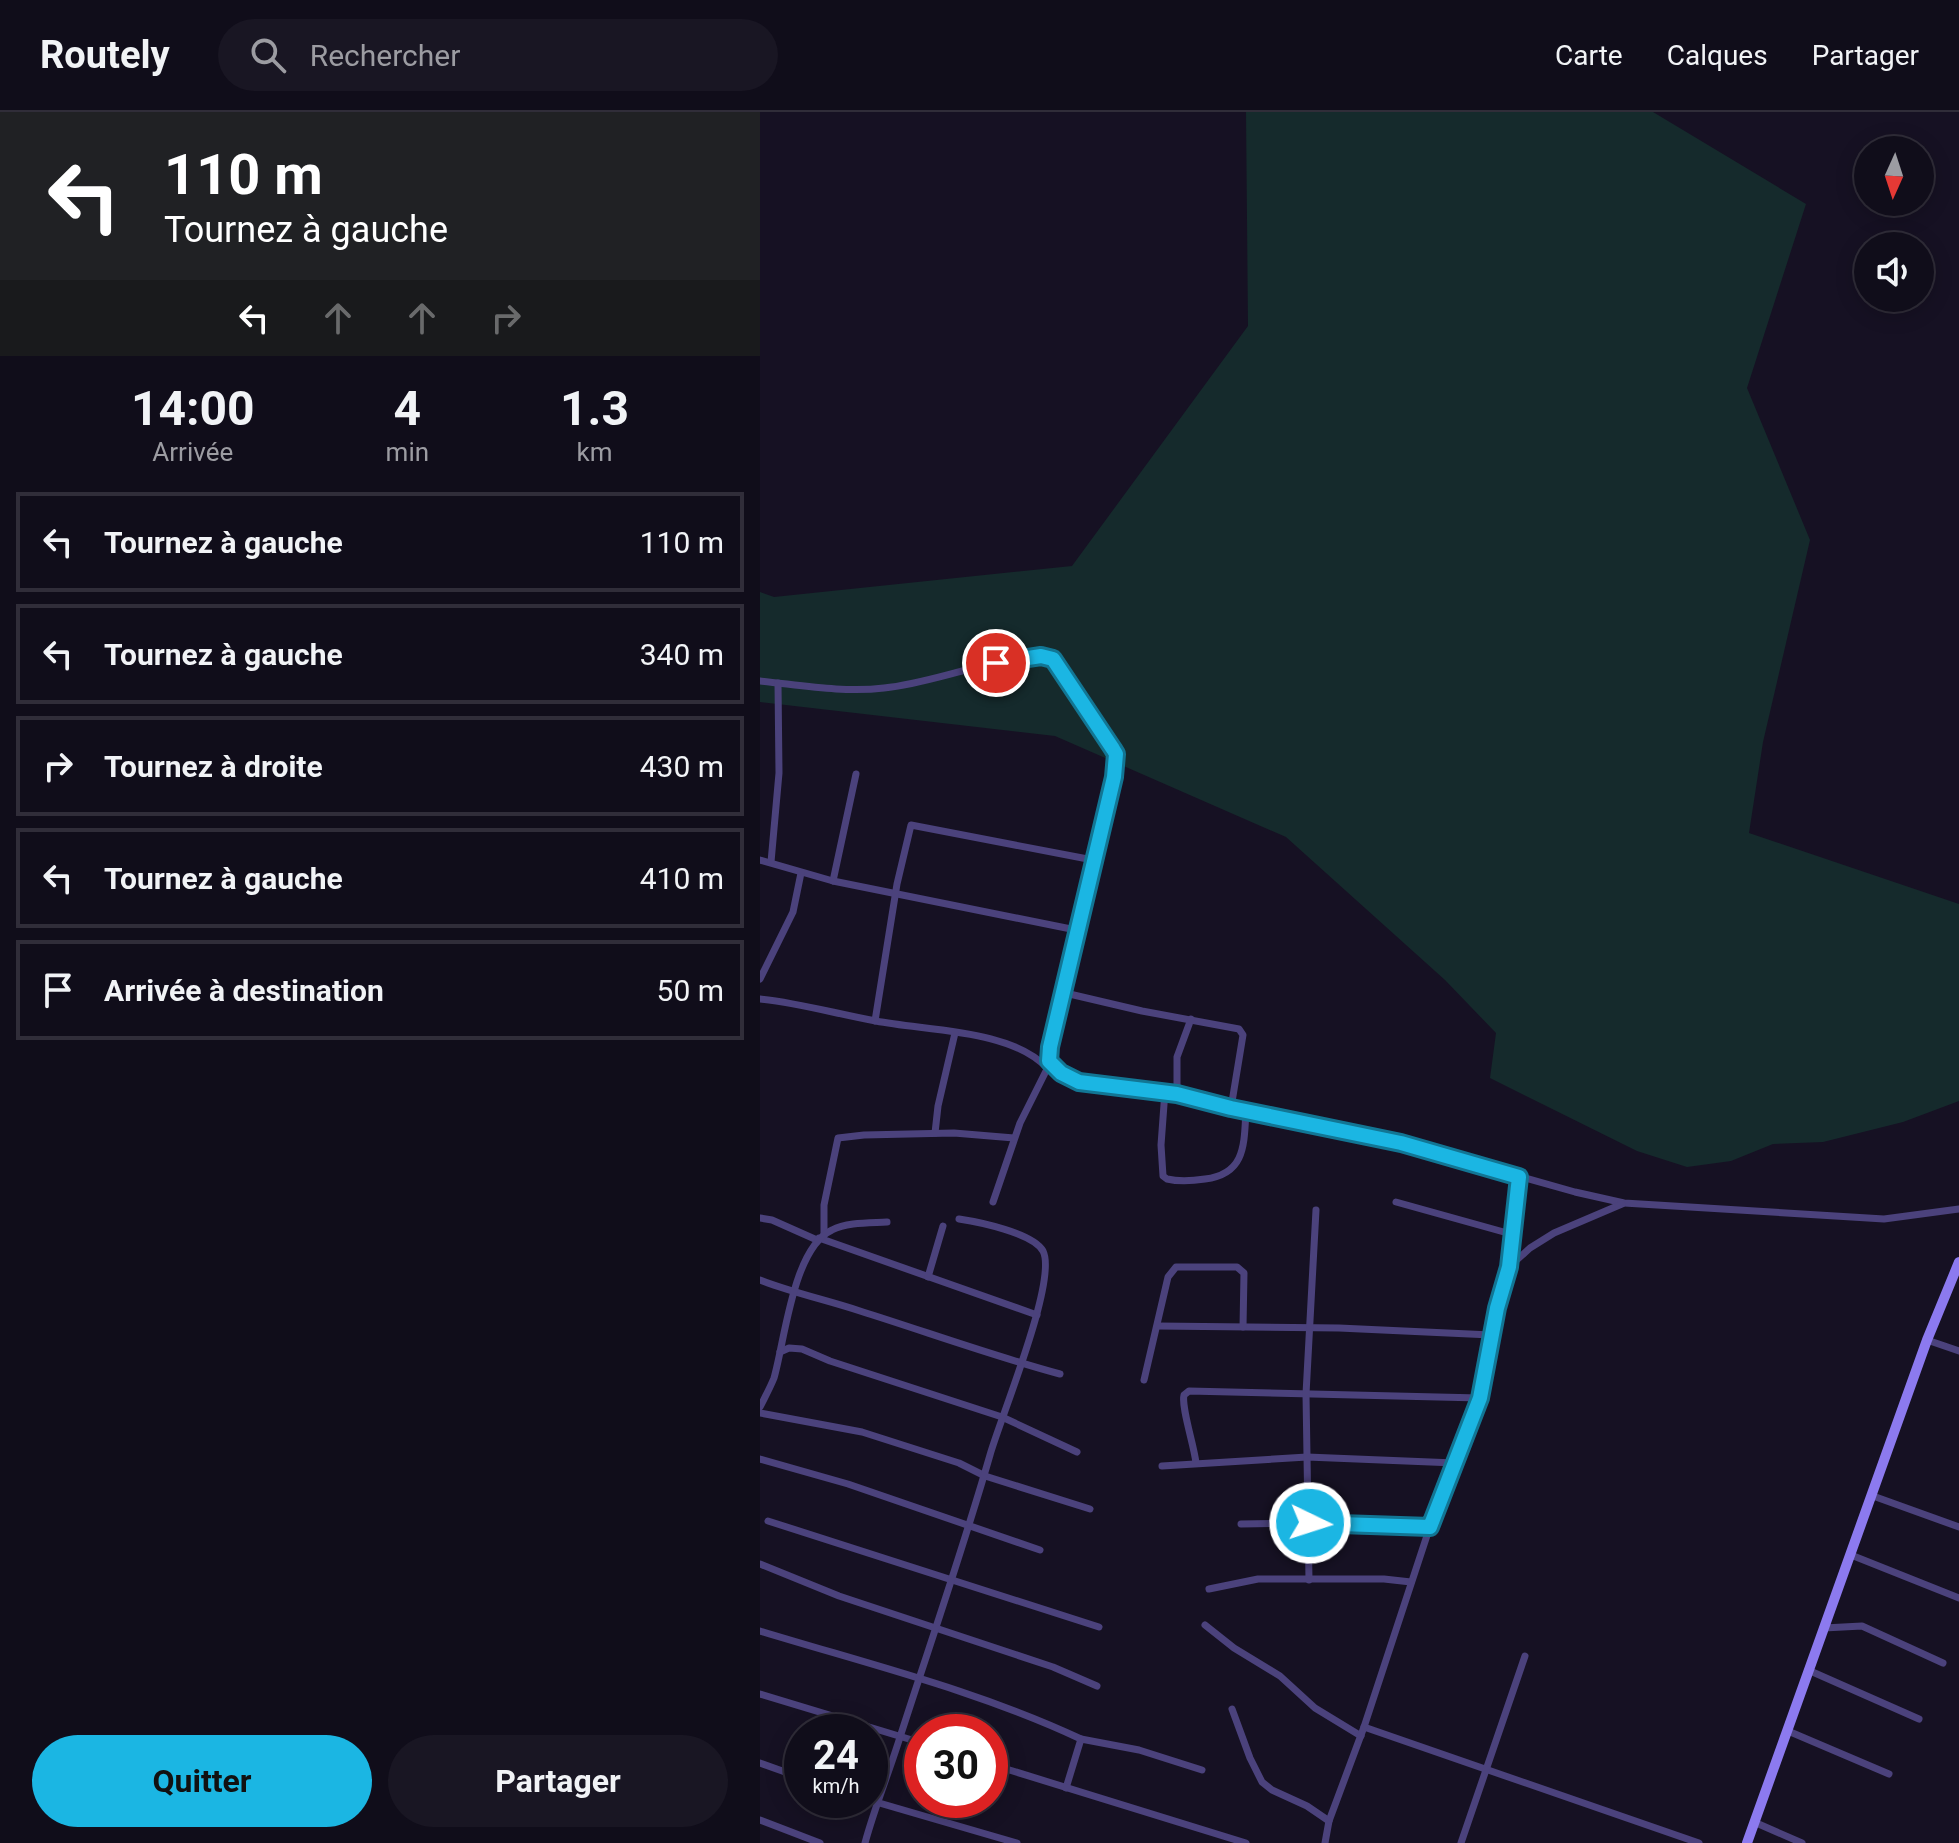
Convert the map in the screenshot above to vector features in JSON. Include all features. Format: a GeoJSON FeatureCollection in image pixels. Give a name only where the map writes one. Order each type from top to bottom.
{"type":"FeatureCollection","features":[{"type":"Feature","properties":{"kind":"main road"},"geometry":{"type":"LineString","coordinates":[[1747,1843],[1927,1340],[1956,1279],[1959,1262]]}},
{"type":"Feature","properties":{"kind":"street"},"geometry":{"type":"LineString","coordinates":[[760,681],[849,689],[884,688],[1041,656],[1053,659],[1116,754],[1114,777],[1061,992],[1048,1064],[1014,1138],[993,1202]]}},
{"type":"Feature","properties":{"kind":"street"},"geometry":{"type":"LineString","coordinates":[[771,862],[779,773],[778,683]]}},
{"type":"Feature","properties":{"kind":"street"},"geometry":{"type":"LineString","coordinates":[[833,881],[856,774]]}},
{"type":"Feature","properties":{"kind":"street"},"geometry":{"type":"LineString","coordinates":[[875,1021],[909,826],[913,824],[1093,860]]}},
{"type":"Feature","properties":{"kind":"street"},"geometry":{"type":"LineString","coordinates":[[760,860],[833,881],[1076,930]]}},
{"type":"Feature","properties":{"kind":"street"},"geometry":{"type":"LineString","coordinates":[[760,979],[793,912],[801,873]]}},
{"type":"Feature","properties":{"kind":"street"},"geometry":{"type":"LineString","coordinates":[[1061,992],[1235,1027],[1243,1035],[1231,1108]]}},
{"type":"Feature","properties":{"kind":"street"},"geometry":{"type":"LineString","coordinates":[[760,999],[1006,1044],[1079,1082],[1165,1091],[1231,1108],[1401,1143],[1624,1203],[1884,1219],[1959,1209]]}},
{"type":"Feature","properties":{"kind":"street"},"geometry":{"type":"LineString","coordinates":[[1177,1094],[1177,1057],[1191,1019]]}},
{"type":"Feature","properties":{"kind":"street"},"geometry":{"type":"LineString","coordinates":[[935,1133],[955,1033]]}},
{"type":"Feature","properties":{"kind":"street"},"geometry":{"type":"LineString","coordinates":[[1165,1091],[1161,1145],[1163,1176],[1167,1179],[1212,1178],[1235,1168],[1244,1135],[1246,1110]]}},
{"type":"Feature","properties":{"kind":"street"},"geometry":{"type":"LineString","coordinates":[[760,1407],[773,1381],[794,1293],[807,1258],[820,1238],[838,1138],[935,1133],[1014,1138]]}},
{"type":"Feature","properties":{"kind":"street"},"geometry":{"type":"LineString","coordinates":[[1325,1843],[1329,1821],[1363,1731],[1430,1527],[1480,1398],[1491,1335],[1509,1267],[1519,1177]]}},
{"type":"Feature","properties":{"kind":"street"},"geometry":{"type":"LineString","coordinates":[[1396,1202],[1511,1234]]}},
{"type":"Feature","properties":{"kind":"street"},"geometry":{"type":"LineString","coordinates":[[1509,1267],[1530,1248],[1554,1233],[1624,1203]]}},
{"type":"Feature","properties":{"kind":"street"},"geometry":{"type":"LineString","coordinates":[[1309,1580],[1306,1394],[1316,1210]]}},
{"type":"Feature","properties":{"kind":"street"},"geometry":{"type":"LineString","coordinates":[[760,1218],[1037,1315]]}},
{"type":"Feature","properties":{"kind":"street"},"geometry":{"type":"LineString","coordinates":[[888,1765],[970,1527],[1002,1417],[1037,1315],[1044,1282],[1042,1249],[1021,1236],[959,1219]]}},
{"type":"Feature","properties":{"kind":"street"},"geometry":{"type":"LineString","coordinates":[[820,1238],[840,1227],[887,1222]]}},
{"type":"Feature","properties":{"kind":"street"},"geometry":{"type":"LineString","coordinates":[[928,1277],[943,1226]]}},
{"type":"Feature","properties":{"kind":"street"},"geometry":{"type":"LineString","coordinates":[[1144,1380],[1172,1270],[1192,1265],[1241,1269],[1244,1273],[1243,1327]]}},
{"type":"Feature","properties":{"kind":"street"},"geometry":{"type":"LineString","coordinates":[[760,1280],[1060,1374]]}},
{"type":"Feature","properties":{"kind":"street"},"geometry":{"type":"LineString","coordinates":[[1158,1326],[1311,1327],[1491,1335]]}},
{"type":"Feature","properties":{"kind":"street"},"geometry":{"type":"LineString","coordinates":[[1927,1340],[1959,1351]]}},
{"type":"Feature","properties":{"kind":"street"},"geometry":{"type":"LineString","coordinates":[[780,1352],[789,1348],[802,1349],[1002,1417],[1077,1452]]}},
{"type":"Feature","properties":{"kind":"street"},"geometry":{"type":"LineString","coordinates":[[1196,1463],[1183,1403],[1184,1395],[1189,1391],[1480,1398]]}},
{"type":"Feature","properties":{"kind":"street"},"geometry":{"type":"LineString","coordinates":[[760,1413],[862,1432],[1090,1509]]}},
{"type":"Feature","properties":{"kind":"street"},"geometry":{"type":"LineString","coordinates":[[1162,1466],[1307,1457],[1455,1463]]}},
{"type":"Feature","properties":{"kind":"street"},"geometry":{"type":"LineString","coordinates":[[760,1459],[848,1484],[1040,1550]]}},
{"type":"Feature","properties":{"kind":"street"},"geometry":{"type":"LineString","coordinates":[[1873,1496],[1959,1527]]}},
{"type":"Feature","properties":{"kind":"street"},"geometry":{"type":"LineString","coordinates":[[768,1521],[1099,1627]]}},
{"type":"Feature","properties":{"kind":"street"},"geometry":{"type":"LineString","coordinates":[[1241,1524],[1430,1527]]}},
{"type":"Feature","properties":{"kind":"street"},"geometry":{"type":"LineString","coordinates":[[1851,1555],[1959,1597]]}},
{"type":"Feature","properties":{"kind":"street"},"geometry":{"type":"LineString","coordinates":[[760,1564],[839,1596],[1053,1667],[1097,1686]]}},
{"type":"Feature","properties":{"kind":"street"},"geometry":{"type":"LineString","coordinates":[[1209,1589],[1243,1580],[1384,1579],[1411,1582]]}},
{"type":"Feature","properties":{"kind":"street"},"geometry":{"type":"LineString","coordinates":[[1205,1625],[1234,1648],[1280,1676],[1315,1708],[1363,1731],[1487,1769],[1699,1843]]}},
{"type":"Feature","properties":{"kind":"street"},"geometry":{"type":"LineString","coordinates":[[1824,1628],[1862,1626],[1943,1663]]}},
{"type":"Feature","properties":{"kind":"street"},"geometry":{"type":"LineString","coordinates":[[760,1631],[919,1678],[1030,1716],[1081,1739],[1139,1750],[1202,1770]]}},
{"type":"Feature","properties":{"kind":"street"},"geometry":{"type":"LineString","coordinates":[[1461,1843],[1525,1656]]}},
{"type":"Feature","properties":{"kind":"street"},"geometry":{"type":"LineString","coordinates":[[1808,1670],[1919,1719]]}},
{"type":"Feature","properties":{"kind":"street"},"geometry":{"type":"LineString","coordinates":[[760,1694],[904,1738]]}},
{"type":"Feature","properties":{"kind":"street"},"geometry":{"type":"LineString","coordinates":[[1232,1709],[1262,1782],[1329,1821]]}},
{"type":"Feature","properties":{"kind":"street"},"geometry":{"type":"LineString","coordinates":[[1788,1731],[1889,1774]]}},
{"type":"Feature","properties":{"kind":"street"},"geometry":{"type":"LineString","coordinates":[[1066,1788],[1081,1739]]}},
{"type":"Feature","properties":{"kind":"street"},"geometry":{"type":"LineString","coordinates":[[760,1763],[784,1772]]}},
{"type":"Feature","properties":{"kind":"street"},"geometry":{"type":"LineString","coordinates":[[1008,1770],[1228,1840],[1246,1843]]}},
{"type":"Feature","properties":{"kind":"street"},"geometry":{"type":"LineString","coordinates":[[888,1805],[1017,1843]]}},
{"type":"Feature","properties":{"kind":"street"},"geometry":{"type":"LineString","coordinates":[[865,1843],[870,1818]]}},
{"type":"Feature","properties":{"kind":"street"},"geometry":{"type":"LineString","coordinates":[[760,1820],[820,1843]]}},
{"type":"Feature","properties":{"kind":"street"},"geometry":{"type":"LineString","coordinates":[[1754,1822],[1802,1843]]}},
{"type":"Feature","properties":{"kind":"green space"},"geometry":{"type":"Polygon","coordinates":[[[1246,112],[1653,112],[1806,204],[1747,388],[1810,540],[1763,742],[1749,833],[1959,904],[1959,1101],[1903,1122],[1823,1142],[1773,1144],[1731,1161],[1687,1167],[1637,1151],[1490,1078],[1496,1033],[1445,980],[1286,837],[1055,736],[760,702],[760,592],[774,597],[1072,566],[1248,326],[1246,112]]]}},
{"type":"Feature","properties":{"kind":"route"},"geometry":{"type":"LineString","coordinates":[[996,663],[1041,656],[1053,659],[1116,754],[1114,777],[1050,1047],[1049,1061],[1061,1073],[1079,1082],[1165,1091],[1231,1108],[1401,1143],[1519,1177],[1509,1267],[1491,1335],[1480,1398],[1430,1527],[1310,1523]]}}]}
